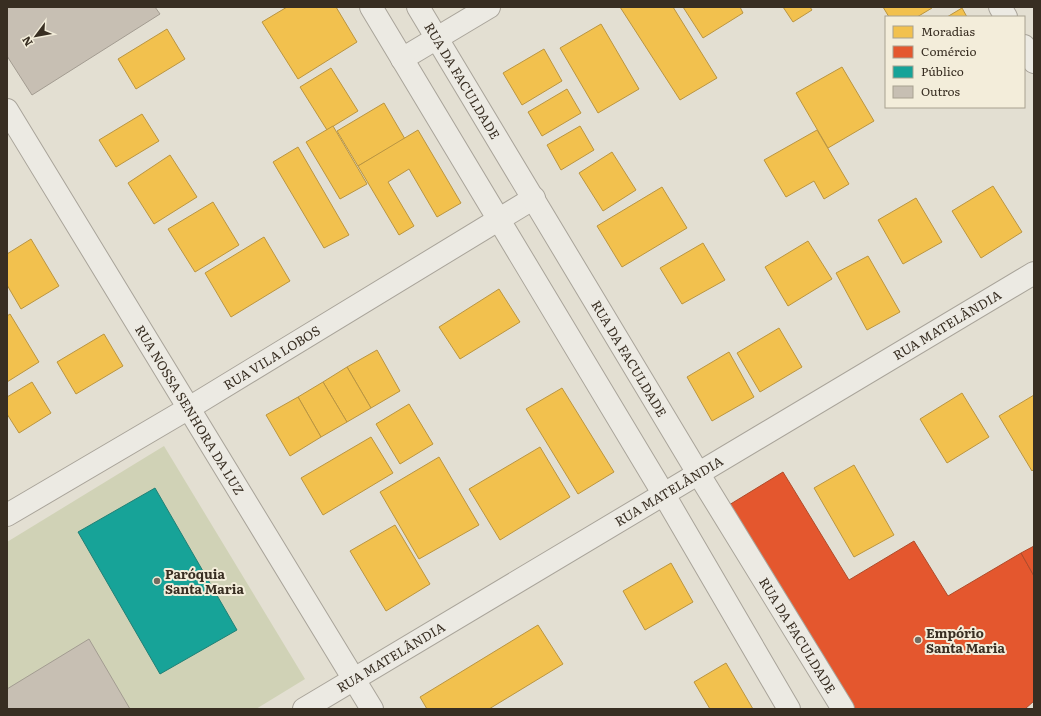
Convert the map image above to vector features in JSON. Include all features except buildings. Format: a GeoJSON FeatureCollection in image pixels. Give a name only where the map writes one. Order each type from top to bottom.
{"type":"FeatureCollection","features":[{"type":"Feature","properties":{"kind":"street"},"geometry":{"type":"LineString","coordinates":[[371,7],[663,493],[789,709]]}},
{"type":"Feature","properties":{"kind":"street","name":"RUA DA FACULDADE"},"geometry":{"type":"LineString","coordinates":[[418,7],[698,473],[843,709]]}},
{"type":"Feature","properties":{"kind":"street"},"geometry":{"type":"LineString","coordinates":[[402,59],[489,7]]}},
{"type":"Feature","properties":{"kind":"street"},"geometry":{"type":"LineString","coordinates":[[1000,7],[1005,16]]}},
{"type":"Feature","properties":{"kind":"street"},"geometry":{"type":"LineString","coordinates":[[1025,48],[1034,62]]}},
{"type":"Feature","properties":{"kind":"street","name":"RUA NOSSA SENHORA DA LUZ"},"geometry":{"type":"LineString","coordinates":[[7,110],[372,709]]}},
{"type":"Feature","properties":{"kind":"street","name":"RUA VILA LOBOS"},"geometry":{"type":"LineString","coordinates":[[7,515],[189,408],[534,198]]}},
{"type":"Feature","properties":{"kind":"street","name":"RUA MATELÂNDIA"},"geometry":{"type":"LineString","coordinates":[[304,709],[663,493],[1034,273]]}},
{"type":"Feature","properties":{"kind":"green space"},"geometry":{"type":"Polygon","coordinates":[[[164,446],[305,679],[256,709],[7,709],[7,542],[164,446]]]}},
{"type":"Feature","properties":{"kind":"place","name":"Paróquia Santa Maria"},"geometry":{"type":"Point","coordinates":[157,581]}},
{"type":"Feature","properties":{"kind":"place","name":"Empório Santa Maria"},"geometry":{"type":"Point","coordinates":[918,640]}}]}
